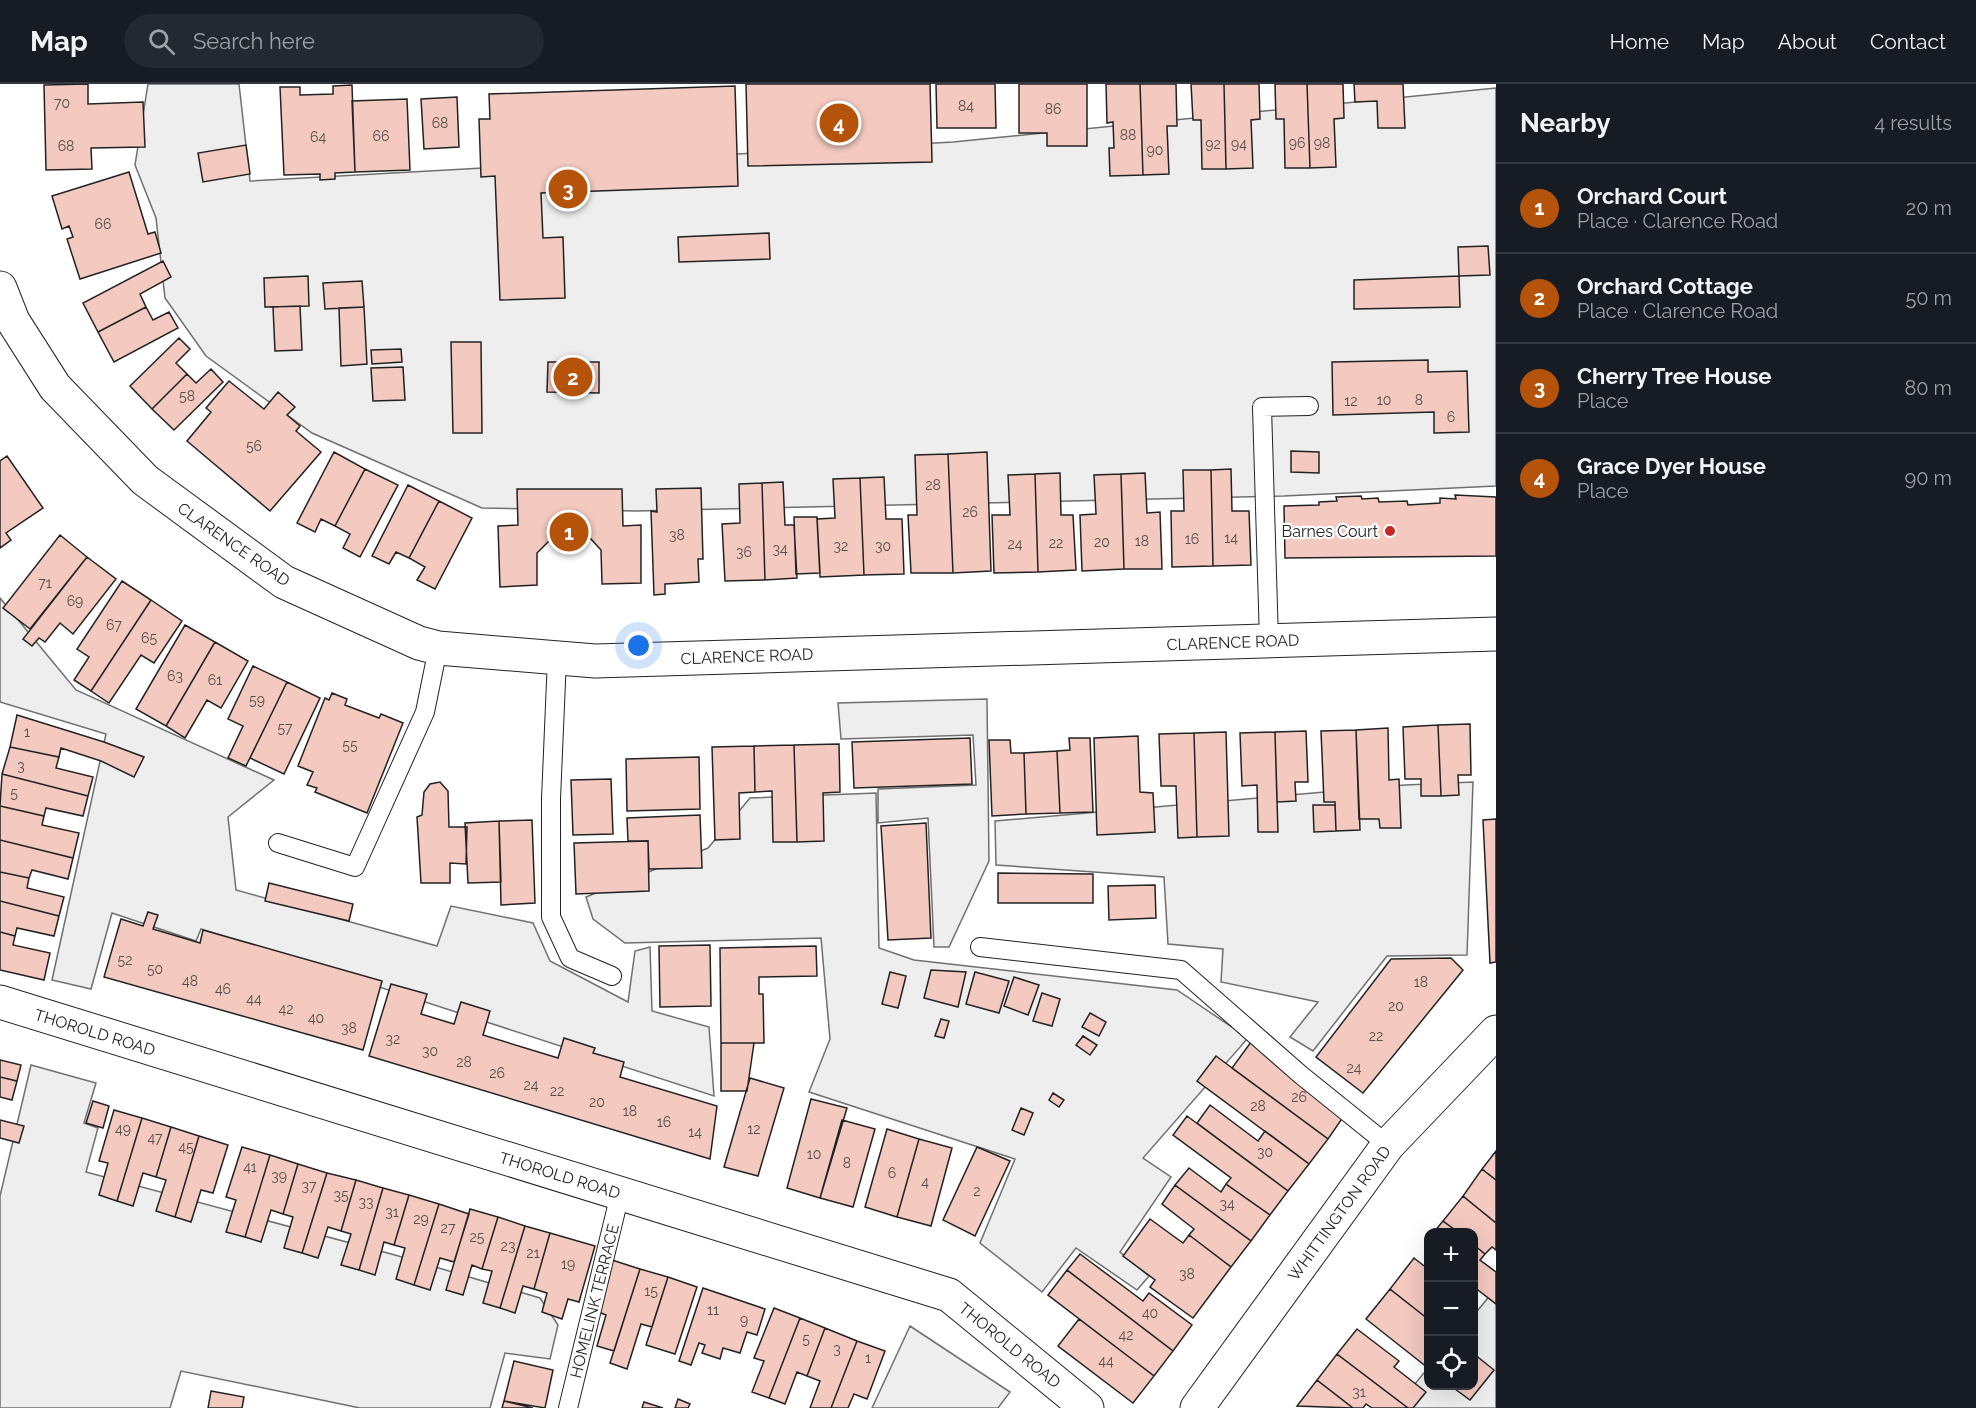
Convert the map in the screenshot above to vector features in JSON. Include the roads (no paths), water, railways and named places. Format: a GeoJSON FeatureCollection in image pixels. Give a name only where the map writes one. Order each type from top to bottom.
{"type":"FeatureCollection","features":[{"type":"Feature","properties":{"kind":"street","name":"CLARENCE ROAD"},"geometry":{"type":"LineString","coordinates":[[0,288],[13,321],[55,387],[145,480],[284,582],[419,643],[438,648],[595,661],[1496,634]]}},
{"type":"Feature","properties":{"kind":"street","name":"THOROLD ROAD"},"geometry":{"type":"LineString","coordinates":[[0,1002],[949,1295],[1087,1408]]}},
{"type":"Feature","properties":{"kind":"street","name":"WHITTINGTON ROAD"},"geometry":{"type":"LineString","coordinates":[[1197,1408],[1388,1145],[1496,1032]]}},
{"type":"Feature","properties":{"kind":"lane"},"geometry":{"type":"LineString","coordinates":[[1269,641],[1262,407],[1309,406]]}},
{"type":"Feature","properties":{"kind":"lane"},"geometry":{"type":"LineString","coordinates":[[278,843],[355,867],[425,712],[438,648]]}},
{"type":"Feature","properties":{"kind":"lane"},"geometry":{"type":"LineString","coordinates":[[557,658],[551,799],[551,917],[570,958],[612,976]]}},
{"type":"Feature","properties":{"kind":"lane"},"geometry":{"type":"LineString","coordinates":[[980,947],[1182,970],[1301,1075],[1388,1145]]}},
{"type":"Feature","properties":{"kind":"lane","name":"HOMELINK TERRACE"},"geometry":{"type":"LineString","coordinates":[[568,1408],[620,1194]]}},
{"type":"Feature","properties":{"kind":"place","name":"Grace Dyer House"},"geometry":{"type":"Point","coordinates":[839,123]}},
{"type":"Feature","properties":{"kind":"place","name":"Cherry Tree House"},"geometry":{"type":"Point","coordinates":[568,189]}},
{"type":"Feature","properties":{"kind":"place","name":"Orchard Cottage"},"geometry":{"type":"Point","coordinates":[573,377]}},
{"type":"Feature","properties":{"kind":"place","name":"Barnes Court"},"geometry":{"type":"Point","coordinates":[1390,531]}},
{"type":"Feature","properties":{"kind":"place","name":"Orchard Court"},"geometry":{"type":"Point","coordinates":[569,532]}}]}
